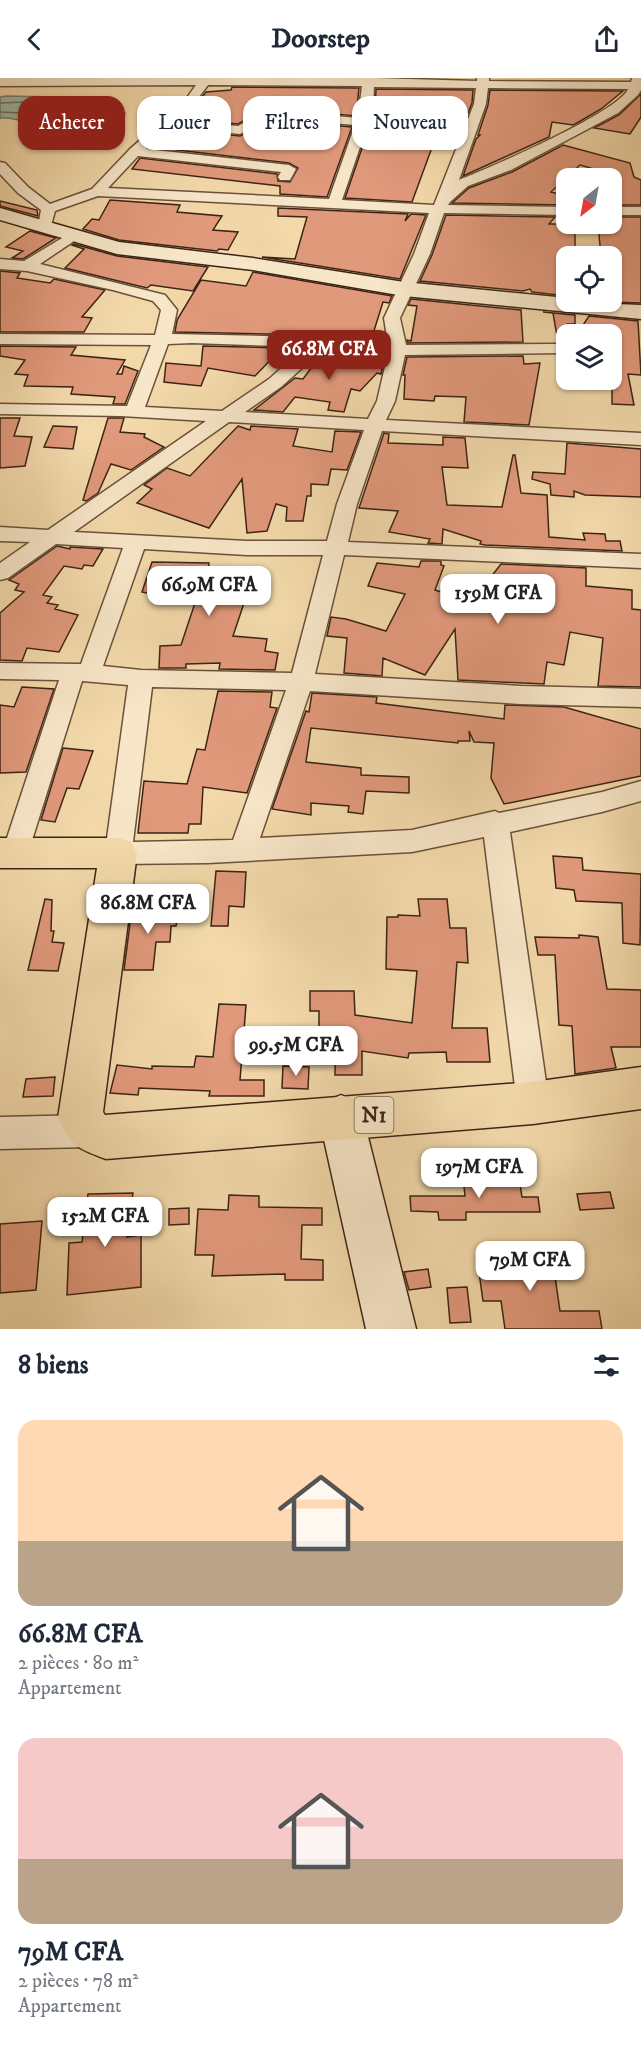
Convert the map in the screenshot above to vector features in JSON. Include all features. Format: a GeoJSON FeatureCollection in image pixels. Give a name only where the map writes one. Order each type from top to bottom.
{"type":"FeatureCollection","features":[{"type":"Feature","properties":{"kind":"highway"},"geometry":{"type":"LineString","coordinates":[[8,853],[118,853],[80,1118],[90,1131]]}},
{"type":"Feature","properties":{"kind":"highway","name":"N1"},"geometry":{"type":"LineString","coordinates":[[90,1131],[106,1137],[533,1103],[641,1088]]}},
{"type":"Feature","properties":{"kind":"street"},"geometry":{"type":"LineString","coordinates":[[0,82],[89,79],[243,79],[482,81],[638,87]]}},
{"type":"Feature","properties":{"kind":"street"},"geometry":{"type":"LineString","coordinates":[[194,96],[205,80]]}},
{"type":"Feature","properties":{"kind":"street"},"geometry":{"type":"LineString","coordinates":[[367,96],[368,80]]}},
{"type":"Feature","properties":{"kind":"street"},"geometry":{"type":"LineString","coordinates":[[243,850],[300,682],[347,504],[375,424],[386,401],[398,350],[392,318],[422,254],[480,104],[482,81]]}},
{"type":"Feature","properties":{"kind":"street"},"geometry":{"type":"LineString","coordinates":[[441,204],[464,183],[506,167],[614,110],[638,87]]}},
{"type":"Feature","properties":{"kind":"street"},"geometry":{"type":"LineString","coordinates":[[231,129],[240,130],[249,124],[286,126],[291,116],[352,121]]}},
{"type":"Feature","properties":{"kind":"street"},"geometry":{"type":"LineString","coordinates":[[334,204],[352,150]]}},
{"type":"Feature","properties":{"kind":"street"},"geometry":{"type":"LineString","coordinates":[[0,214],[47,217],[97,192],[135,152],[244,164],[282,173]]}},
{"type":"Feature","properties":{"kind":"street"},"geometry":{"type":"LineString","coordinates":[[0,166],[47,217],[72,236],[117,248],[253,264],[404,289],[641,312]]}},
{"type":"Feature","properties":{"kind":"street"},"geometry":{"type":"LineString","coordinates":[[97,192],[334,204],[441,204],[556,210]]}},
{"type":"Feature","properties":{"kind":"street"},"geometry":{"type":"LineString","coordinates":[[622,211],[641,211]]}},
{"type":"Feature","properties":{"kind":"street"},"geometry":{"type":"LineString","coordinates":[[27,266],[72,236]]}},
{"type":"Feature","properties":{"kind":"street"},"geometry":{"type":"LineString","coordinates":[[0,264],[27,266],[159,298],[169,310],[162,339],[134,412]]}},
{"type":"Feature","properties":{"kind":"street"},"geometry":{"type":"LineString","coordinates":[[0,339],[192,338],[318,343],[398,350],[556,349]]}},
{"type":"Feature","properties":{"kind":"street"},"geometry":{"type":"LineString","coordinates":[[0,573],[226,416],[259,397],[288,375],[318,343]]}},
{"type":"Feature","properties":{"kind":"street"},"geometry":{"type":"LineString","coordinates":[[0,410],[226,416],[641,439]]}},
{"type":"Feature","properties":{"kind":"street"},"geometry":{"type":"LineString","coordinates":[[0,534],[247,548],[335,548],[641,561]]}},
{"type":"Feature","properties":{"kind":"street"},"geometry":{"type":"LineString","coordinates":[[8,853],[136,541]]}},
{"type":"Feature","properties":{"kind":"street"},"geometry":{"type":"LineString","coordinates":[[0,670],[141,678],[300,682],[521,695],[641,698]]}},
{"type":"Feature","properties":{"kind":"street"},"geometry":{"type":"LineString","coordinates":[[141,678],[118,853],[243,850],[412,841],[495,822],[602,802],[641,791]]}},
{"type":"Feature","properties":{"kind":"street"},"geometry":{"type":"LineString","coordinates":[[495,822],[533,1103]]}},
{"type":"Feature","properties":{"kind":"street"},"geometry":{"type":"LineString","coordinates":[[341,1117],[391,1329]]}},
{"type":"Feature","properties":{"kind":"street"},"geometry":{"type":"LineString","coordinates":[[0,1133],[90,1131]]}},
{"type":"Feature","properties":{"kind":"water"},"geometry":{"type":"Polygon","coordinates":[[[18,96],[18,120],[0,118],[0,97],[18,96]]]}},
{"type":"Feature","properties":{"kind":"building"},"geometry":{"type":"Polygon","coordinates":[[[232,87],[359,88],[358,96],[352,96],[352,116],[340,115],[340,96],[243,96],[243,121],[238,124],[231,123],[231,96],[203,96],[206,92],[231,90],[232,87]]]}},
{"type":"Feature","properties":{"kind":"building"},"geometry":{"type":"Polygon","coordinates":[[[376,89],[473,90],[468,113],[468,96],[376,96],[376,89]]]}},
{"type":"Feature","properties":{"kind":"building"},"geometry":{"type":"Polygon","coordinates":[[[490,90],[623,91],[601,109],[577,123],[573,125],[552,122],[549,137],[463,176],[476,139],[480,135],[478,135],[488,105],[490,90]]]}},
{"type":"Feature","properties":{"kind":"building"},"geometry":{"type":"Polygon","coordinates":[[[641,94],[641,117],[630,134],[594,128],[619,115],[641,94]]]}},
{"type":"Feature","properties":{"kind":"building"},"geometry":{"type":"Polygon","coordinates":[[[340,126],[352,127],[327,197],[280,194],[280,186],[132,169],[140,158],[277,174],[278,181],[290,182],[298,168],[289,163],[177,150],[231,150],[231,135],[243,134],[243,150],[340,150],[340,126]]]}},
{"type":"Feature","properties":{"kind":"building"},"geometry":{"type":"Polygon","coordinates":[[[563,145],[630,163],[634,177],[641,180],[641,205],[622,205],[622,168],[590,168],[580,165],[577,168],[556,168],[556,187],[551,192],[556,193],[556,205],[452,203],[469,188],[512,172],[563,145]]]}},
{"type":"Feature","properties":{"kind":"building"},"geometry":{"type":"Polygon","coordinates":[[[361,150],[431,150],[412,202],[345,198],[361,150]]]}},
{"type":"Feature","properties":{"kind":"building"},"geometry":{"type":"Polygon","coordinates":[[[110,200],[180,205],[177,212],[222,216],[213,230],[238,232],[228,250],[219,249],[217,251],[119,240],[83,229],[92,219],[99,220],[110,200]]]}},
{"type":"Feature","properties":{"kind":"building"},"geometry":{"type":"Polygon","coordinates":[[[0,201],[37,210],[38,216],[0,206],[0,201]]]}},
{"type":"Feature","properties":{"kind":"building"},"geometry":{"type":"Polygon","coordinates":[[[278,208],[408,214],[405,221],[411,214],[426,215],[400,279],[262,257],[295,259],[307,217],[278,216],[278,208]]]}},
{"type":"Feature","properties":{"kind":"building"},"geometry":{"type":"Polygon","coordinates":[[[446,215],[555,217],[549,224],[556,224],[556,234],[575,234],[575,246],[556,246],[556,295],[532,292],[530,289],[523,291],[420,281],[446,215]]]}},
{"type":"Feature","properties":{"kind":"building"},"geometry":{"type":"Polygon","coordinates":[[[622,217],[641,217],[641,303],[622,302],[622,246],[600,246],[599,234],[622,234],[622,217]]]}},
{"type":"Feature","properties":{"kind":"building"},"geometry":{"type":"Polygon","coordinates":[[[30,231],[56,238],[23,259],[12,258],[23,251],[6,247],[30,231]]]}},
{"type":"Feature","properties":{"kind":"building"},"geometry":{"type":"Polygon","coordinates":[[[72,245],[117,256],[208,267],[193,291],[151,285],[147,288],[65,268],[84,249],[72,245]]]}},
{"type":"Feature","properties":{"kind":"building"},"geometry":{"type":"Polygon","coordinates":[[[0,271],[20,273],[17,278],[50,283],[54,279],[105,290],[82,317],[92,318],[84,332],[0,332],[0,271]]]}},
{"type":"Feature","properties":{"kind":"building"},"geometry":{"type":"Polygon","coordinates":[[[253,272],[392,296],[389,303],[383,302],[372,337],[385,338],[385,342],[307,335],[175,332],[177,320],[201,280],[246,286],[253,272]]]}},
{"type":"Feature","properties":{"kind":"building"},"geometry":{"type":"Polygon","coordinates":[[[411,299],[521,310],[523,342],[408,343],[407,340],[411,341],[417,306],[408,305],[411,299]]]}},
{"type":"Feature","properties":{"kind":"building"},"geometry":{"type":"Polygon","coordinates":[[[543,312],[575,315],[575,324],[556,324],[556,330],[553,313],[543,312]]]}},
{"type":"Feature","properties":{"kind":"building"},"geometry":{"type":"Polygon","coordinates":[[[589,316],[638,321],[641,375],[628,374],[634,405],[612,404],[612,390],[622,390],[622,324],[584,324],[589,316]]]}},
{"type":"Feature","properties":{"kind":"building"},"geometry":{"type":"Polygon","coordinates":[[[0,346],[76,347],[71,355],[125,360],[117,374],[122,374],[124,366],[138,371],[125,404],[113,404],[115,397],[71,394],[73,387],[24,386],[28,375],[15,374],[25,360],[0,356],[0,346]]]}},
{"type":"Feature","properties":{"kind":"building"},"geometry":{"type":"Polygon","coordinates":[[[203,346],[282,348],[255,376],[208,368],[201,386],[164,382],[166,363],[201,366],[203,346]]]}},
{"type":"Feature","properties":{"kind":"building"},"geometry":{"type":"Polygon","coordinates":[[[324,351],[385,356],[381,374],[377,373],[360,391],[351,389],[344,412],[328,410],[330,402],[295,397],[283,412],[254,410],[295,378],[303,379],[324,351]]]}},
{"type":"Feature","properties":{"kind":"building"},"geometry":{"type":"Polygon","coordinates":[[[523,356],[524,364],[540,363],[529,425],[464,422],[466,397],[435,396],[434,401],[404,399],[405,375],[403,375],[407,357],[523,356]]]}},
{"type":"Feature","properties":{"kind":"building"},"geometry":{"type":"Polygon","coordinates":[[[0,418],[20,418],[14,436],[32,437],[25,466],[0,468],[0,418]]]}},
{"type":"Feature","properties":{"kind":"building"},"geometry":{"type":"Polygon","coordinates":[[[108,418],[124,418],[120,432],[145,434],[144,437],[164,447],[131,470],[111,464],[98,493],[86,501],[83,500],[108,418]]]}},
{"type":"Feature","properties":{"kind":"building"},"geometry":{"type":"Polygon","coordinates":[[[53,426],[77,427],[73,449],[44,447],[53,426]]]}},
{"type":"Feature","properties":{"kind":"building"},"geometry":{"type":"Polygon","coordinates":[[[238,426],[250,430],[251,426],[298,429],[293,446],[332,452],[335,431],[361,432],[347,470],[331,469],[328,485],[311,484],[311,496],[307,496],[303,521],[286,521],[287,507],[276,504],[267,531],[247,533],[242,479],[209,528],[137,503],[152,489],[144,485],[167,468],[190,476],[238,426]]]}},
{"type":"Feature","properties":{"kind":"building"},"geometry":{"type":"Polygon","coordinates":[[[384,433],[389,434],[388,443],[443,445],[443,437],[465,438],[468,468],[442,467],[447,505],[502,507],[513,455],[515,455],[521,493],[547,495],[549,537],[585,540],[583,533],[605,534],[606,541],[620,541],[622,551],[485,545],[480,544],[481,541],[443,529],[442,544],[428,543],[430,539],[389,532],[398,511],[359,508],[384,433]]]}},
{"type":"Feature","properties":{"kind":"building"},"geometry":{"type":"Polygon","coordinates":[[[567,443],[641,449],[641,497],[585,495],[574,491],[574,497],[551,495],[550,484],[532,479],[533,472],[565,474],[567,443]]]}},
{"type":"Feature","properties":{"kind":"building"},"geometry":{"type":"Polygon","coordinates":[[[57,546],[70,549],[70,547],[103,549],[93,566],[84,565],[82,569],[64,566],[43,595],[52,597],[47,603],[58,605],[55,609],[78,615],[59,652],[27,648],[22,661],[0,660],[0,613],[24,592],[15,590],[19,584],[9,580],[57,546]]]}},
{"type":"Feature","properties":{"kind":"building"},"geometry":{"type":"Polygon","coordinates":[[[421,561],[441,561],[441,565],[444,566],[435,590],[463,599],[464,597],[473,600],[501,564],[586,568],[586,586],[632,590],[632,609],[641,610],[641,687],[598,686],[603,638],[570,632],[564,665],[547,662],[544,684],[458,680],[455,629],[425,675],[383,658],[382,676],[344,673],[347,638],[327,636],[331,617],[386,631],[405,594],[368,586],[377,563],[419,567],[421,561]]]}},
{"type":"Feature","properties":{"kind":"building"},"geometry":{"type":"Polygon","coordinates":[[[152,562],[209,563],[208,570],[254,573],[233,636],[267,639],[265,651],[278,653],[275,670],[219,669],[220,663],[186,664],[186,668],[159,668],[160,646],[181,645],[195,603],[142,592],[152,562]]]}},
{"type":"Feature","properties":{"kind":"building"},"geometry":{"type":"Polygon","coordinates":[[[22,687],[54,689],[26,772],[0,773],[0,705],[14,707],[22,687]]]}},
{"type":"Feature","properties":{"kind":"building"},"geometry":{"type":"Polygon","coordinates":[[[218,691],[272,692],[270,707],[277,708],[247,793],[203,787],[201,824],[189,824],[188,833],[138,833],[144,781],[187,784],[197,749],[205,750],[218,691]]]}},
{"type":"Feature","properties":{"kind":"building"},"geometry":{"type":"Polygon","coordinates":[[[312,693],[377,697],[376,703],[504,719],[505,705],[564,707],[641,729],[641,776],[504,804],[491,778],[494,743],[474,742],[469,731],[470,741],[458,741],[458,743],[311,728],[306,762],[361,768],[361,775],[409,777],[409,793],[366,791],[363,814],[348,812],[349,806],[311,803],[311,815],[272,809],[306,711],[309,712],[312,693]]]}},
{"type":"Feature","properties":{"kind":"building"},"geometry":{"type":"Polygon","coordinates":[[[63,748],[93,751],[79,789],[67,788],[55,822],[41,820],[63,748]]]}},
{"type":"Feature","properties":{"kind":"building"},"geometry":{"type":"Polygon","coordinates":[[[553,856],[582,858],[583,870],[641,874],[640,945],[623,943],[622,903],[576,901],[574,890],[556,888],[553,856]]]}},
{"type":"Feature","properties":{"kind":"building"},"geometry":{"type":"Polygon","coordinates":[[[216,871],[246,872],[244,907],[229,906],[228,926],[211,926],[216,871]]]}},
{"type":"Feature","properties":{"kind":"building"},"geometry":{"type":"Polygon","coordinates":[[[45,899],[52,900],[51,931],[54,931],[52,942],[64,943],[58,971],[28,970],[45,899]]]}},
{"type":"Feature","properties":{"kind":"building"},"geometry":{"type":"Polygon","coordinates":[[[418,899],[447,899],[450,928],[466,928],[468,963],[457,962],[452,1028],[487,1028],[490,1062],[447,1062],[446,1052],[409,1053],[408,1058],[362,1051],[362,1075],[335,1075],[336,1028],[319,1028],[319,1011],[310,1011],[310,991],[354,991],[355,1015],[412,1023],[417,971],[386,969],[387,917],[420,916],[418,899]]]}},
{"type":"Feature","properties":{"kind":"building"},"geometry":{"type":"Polygon","coordinates":[[[161,906],[179,908],[176,926],[171,926],[170,942],[156,942],[153,970],[124,970],[132,908],[161,906]]]}},
{"type":"Feature","properties":{"kind":"building"},"geometry":{"type":"Polygon","coordinates":[[[579,935],[598,937],[607,989],[641,990],[641,1047],[611,1047],[616,1068],[575,1074],[572,1026],[559,1025],[555,955],[538,955],[535,937],[579,938],[579,935]]]}},
{"type":"Feature","properties":{"kind":"building"},"geometry":{"type":"Polygon","coordinates":[[[219,1004],[246,1005],[240,1080],[264,1080],[264,1096],[209,1096],[210,1091],[139,1088],[138,1095],[110,1093],[117,1065],[152,1069],[152,1066],[194,1067],[196,1056],[213,1057],[219,1004]]]}},
{"type":"Feature","properties":{"kind":"building"},"geometry":{"type":"Polygon","coordinates":[[[283,1066],[309,1067],[308,1089],[282,1088],[283,1066]]]}},
{"type":"Feature","properties":{"kind":"building"},"geometry":{"type":"Polygon","coordinates":[[[55,1077],[53,1096],[23,1097],[26,1079],[55,1077]]]}},
{"type":"Feature","properties":{"kind":"building"},"geometry":{"type":"Polygon","coordinates":[[[463,1177],[519,1178],[522,1197],[538,1197],[540,1212],[466,1212],[466,1220],[439,1220],[438,1212],[411,1211],[410,1196],[465,1196],[463,1177]]]}},
{"type":"Feature","properties":{"kind":"building"},"geometry":{"type":"Polygon","coordinates":[[[610,1192],[614,1208],[580,1210],[577,1194],[610,1192]]]}},
{"type":"Feature","properties":{"kind":"building"},"geometry":{"type":"Polygon","coordinates":[[[133,1193],[127,1237],[141,1235],[141,1287],[67,1295],[69,1243],[82,1242],[88,1194],[133,1193]]]}},
{"type":"Feature","properties":{"kind":"building"},"geometry":{"type":"Polygon","coordinates":[[[229,1195],[259,1196],[259,1207],[322,1208],[322,1225],[302,1225],[301,1259],[323,1260],[323,1280],[285,1280],[285,1274],[212,1276],[214,1255],[195,1255],[198,1209],[228,1210],[229,1195]]]}},
{"type":"Feature","properties":{"kind":"building"},"geometry":{"type":"Polygon","coordinates":[[[189,1208],[189,1224],[169,1225],[169,1209],[189,1208]]]}},
{"type":"Feature","properties":{"kind":"building"},"geometry":{"type":"Polygon","coordinates":[[[42,1221],[36,1290],[0,1293],[0,1224],[42,1221]]]}},
{"type":"Feature","properties":{"kind":"building"},"geometry":{"type":"Polygon","coordinates":[[[551,1249],[560,1311],[599,1311],[602,1329],[505,1329],[501,1301],[483,1301],[477,1258],[504,1257],[504,1251],[551,1249]]]}},
{"type":"Feature","properties":{"kind":"building"},"geometry":{"type":"Polygon","coordinates":[[[428,1269],[431,1287],[409,1290],[404,1272],[428,1269]]]}},
{"type":"Feature","properties":{"kind":"building"},"geometry":{"type":"Polygon","coordinates":[[[467,1287],[471,1322],[450,1323],[447,1288],[467,1287]]]}}]}
